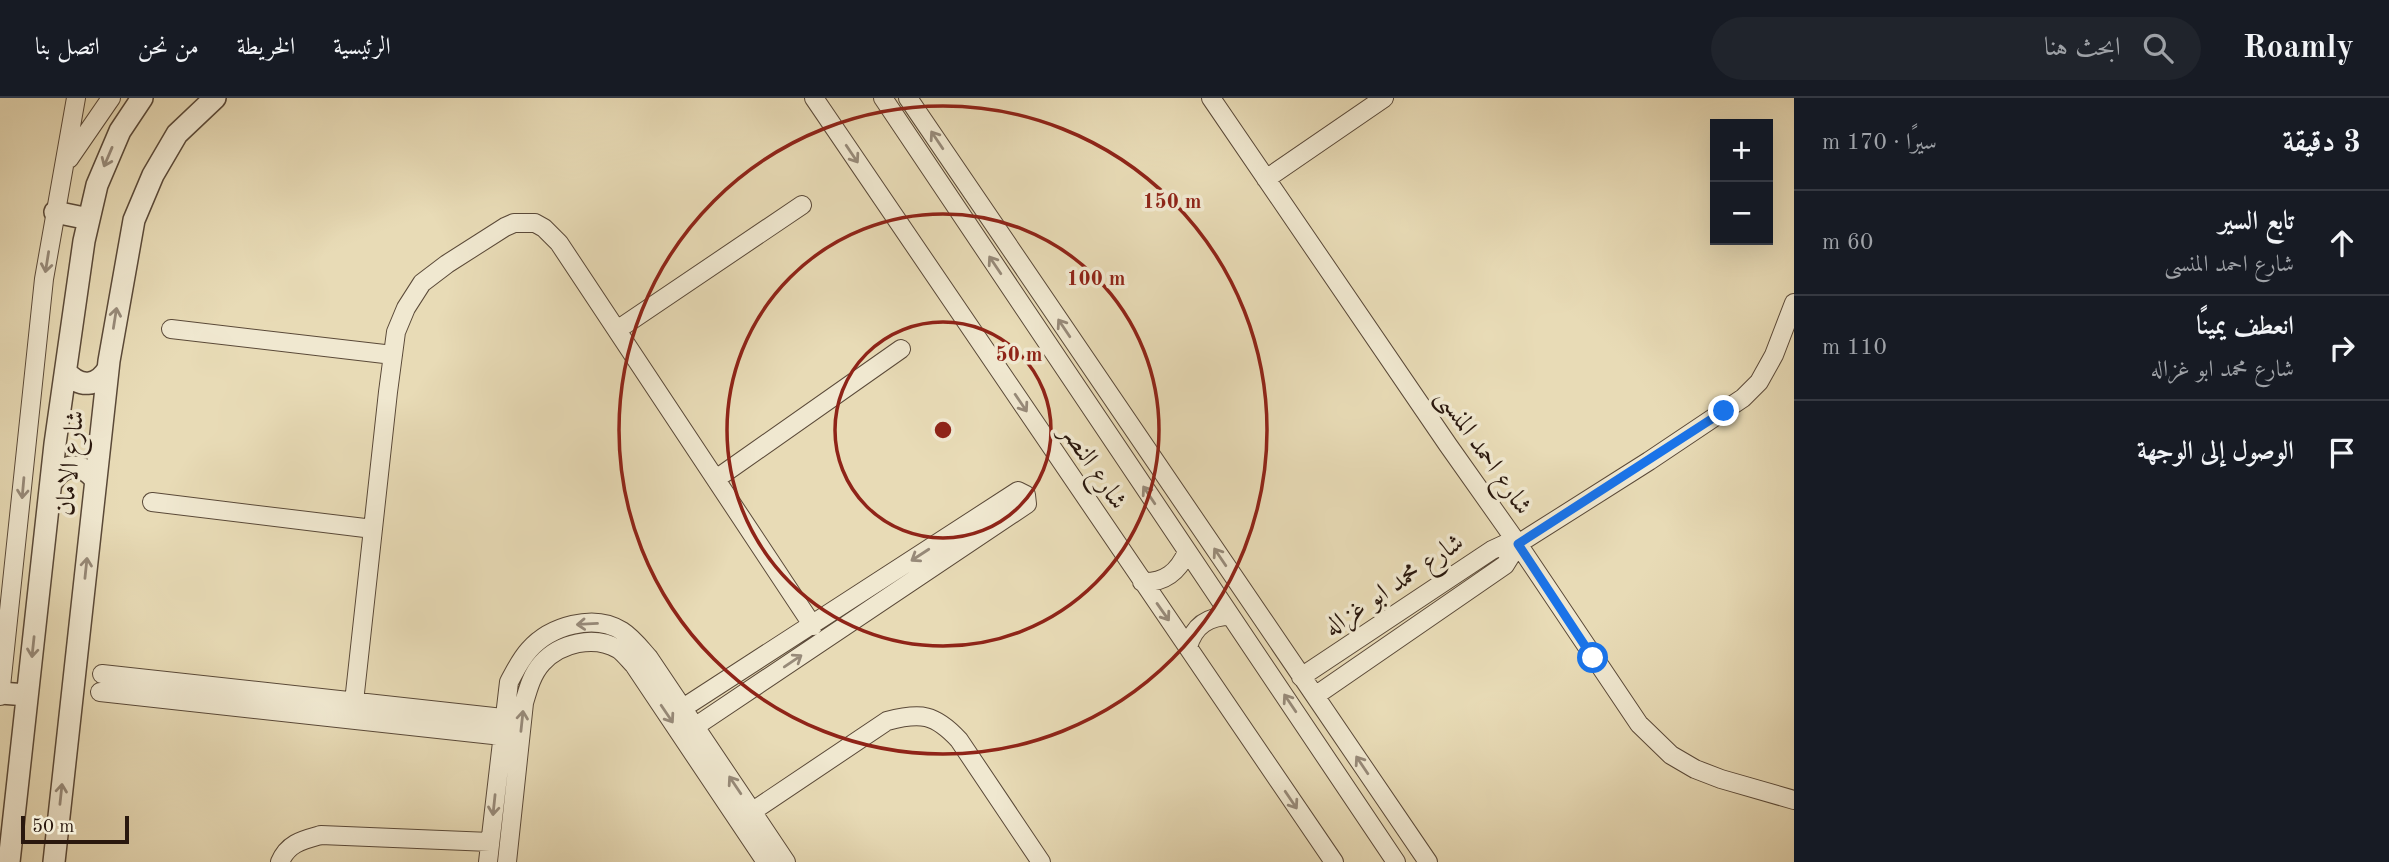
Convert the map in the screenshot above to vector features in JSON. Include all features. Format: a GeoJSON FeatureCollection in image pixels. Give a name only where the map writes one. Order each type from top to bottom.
{"type":"FeatureCollection","features":[{"type":"Feature","properties":{"kind":"street"},"geometry":{"type":"LineString","coordinates":[[27,695],[0,694],[44,279],[76,98]]}},
{"type":"Feature","properties":{"kind":"street"},"geometry":{"type":"LineString","coordinates":[[66,164],[111,98]]}},
{"type":"Feature","properties":{"kind":"street","name":"شارع الامان"},"geometry":{"type":"LineString","coordinates":[[9,862],[70,327],[97,184],[120,131],[142,98]]}},
{"type":"Feature","properties":{"kind":"street","name":"شارع الامان"},"geometry":{"type":"LineString","coordinates":[[54,862],[108,369],[114,321],[134,220],[153,176],[177,134],[215,98]]}},
{"type":"Feature","properties":{"kind":"street","name":"شارع النصر"},"geometry":{"type":"LineString","coordinates":[[814,98],[1334,862]]}},
{"type":"Feature","properties":{"kind":"street","name":"شارع النصر"},"geometry":{"type":"LineString","coordinates":[[883,98],[1396,862]]}},
{"type":"Feature","properties":{"kind":"street"},"geometry":{"type":"LineString","coordinates":[[908,98],[1428,862]]}},
{"type":"Feature","properties":{"kind":"street","name":"شارع احمد المنسى"},"geometry":{"type":"LineString","coordinates":[[1211,98],[1518,544],[1593,658],[1652,738],[1671,755],[1695,769],[1794,800]]}},
{"type":"Feature","properties":{"kind":"street"},"geometry":{"type":"LineString","coordinates":[[1266,179],[1384,98]]}},
{"type":"Feature","properties":{"kind":"street"},"geometry":{"type":"LineString","coordinates":[[617,330],[802,205]]}},
{"type":"Feature","properties":{"kind":"street"},"geometry":{"type":"LineString","coordinates":[[55,212],[89,219]]}},
{"type":"Feature","properties":{"kind":"street"},"geometry":{"type":"LineString","coordinates":[[354,702],[396,332],[422,283],[505,227],[525,222],[535,223],[552,234],[813,626]]}},
{"type":"Feature","properties":{"kind":"street","name":"شارع محمد ابو غزاله"},"geometry":{"type":"LineString","coordinates":[[1315,696],[1505,565],[1518,544],[1743,398],[1759,382],[1774,355],[1794,303]]}},
{"type":"Feature","properties":{"kind":"street"},"geometry":{"type":"LineString","coordinates":[[171,330],[393,355]]}},
{"type":"Feature","properties":{"kind":"street"},"geometry":{"type":"LineString","coordinates":[[716,479],[901,349]]}},
{"type":"Feature","properties":{"kind":"street"},"geometry":{"type":"LineString","coordinates":[[1065,369],[1083,355]]}},
{"type":"Feature","properties":{"kind":"street"},"geometry":{"type":"LineString","coordinates":[[66,372],[73,380],[83,384],[102,378],[108,369]]}},
{"type":"Feature","properties":{"kind":"street"},"geometry":{"type":"LineString","coordinates":[[52,482],[57,473],[66,467],[78,466],[88,471],[95,479]]}},
{"type":"Feature","properties":{"kind":"street"},"geometry":{"type":"LineString","coordinates":[[152,502],[373,530]]}},
{"type":"Feature","properties":{"kind":"street"},"geometry":{"type":"LineString","coordinates":[[684,708],[813,626],[960,539],[761,683],[696,726]]}},
{"type":"Feature","properties":{"kind":"street","name":"شارع محمد ابو غزاله"},"geometry":{"type":"LineString","coordinates":[[1301,677],[1492,550],[1505,544],[1518,544]]}},
{"type":"Feature","properties":{"kind":"street"},"geometry":{"type":"LineString","coordinates":[[1142,582],[1152,583],[1170,576],[1186,552]]}},
{"type":"Feature","properties":{"kind":"street"},"geometry":{"type":"LineString","coordinates":[[1188,647],[1195,629],[1202,623],[1220,616],[1231,616]]}},
{"type":"Feature","properties":{"kind":"street"},"geometry":{"type":"LineString","coordinates":[[488,862],[509,682],[530,648],[555,631],[584,623],[605,624],[622,631],[649,658],[786,862]]}},
{"type":"Feature","properties":{"kind":"street"},"geometry":{"type":"LineString","coordinates":[[507,862],[524,703],[530,682],[542,663],[560,649],[582,642],[600,642],[619,650],[634,665],[766,862]]}},
{"type":"Feature","properties":{"kind":"street"},"geometry":{"type":"LineString","coordinates":[[749,666],[761,683]]}},
{"type":"Feature","properties":{"kind":"street"},"geometry":{"type":"LineString","coordinates":[[102,674],[503,718]]}},
{"type":"Feature","properties":{"kind":"street"},"geometry":{"type":"LineString","coordinates":[[100,692],[502,736]]}},
{"type":"Feature","properties":{"kind":"street"},"geometry":{"type":"LineString","coordinates":[[439,729],[441,711]]}},
{"type":"Feature","properties":{"kind":"street"},"geometry":{"type":"LineString","coordinates":[[753,811],[887,721],[908,716],[929,716],[946,726],[959,740],[1041,862]]}},
{"type":"Feature","properties":{"kind":"street"},"geometry":{"type":"LineString","coordinates":[[1357,804],[1379,790]]}},
{"type":"Feature","properties":{"kind":"street"},"geometry":{"type":"LineString","coordinates":[[280,862],[283,854],[297,841],[321,835],[491,842]]}},
{"type":"Feature","properties":{"kind":"route"},"geometry":{"type":"LineString","coordinates":[[1593,658],[1518,544],[1724,411]]}}]}
